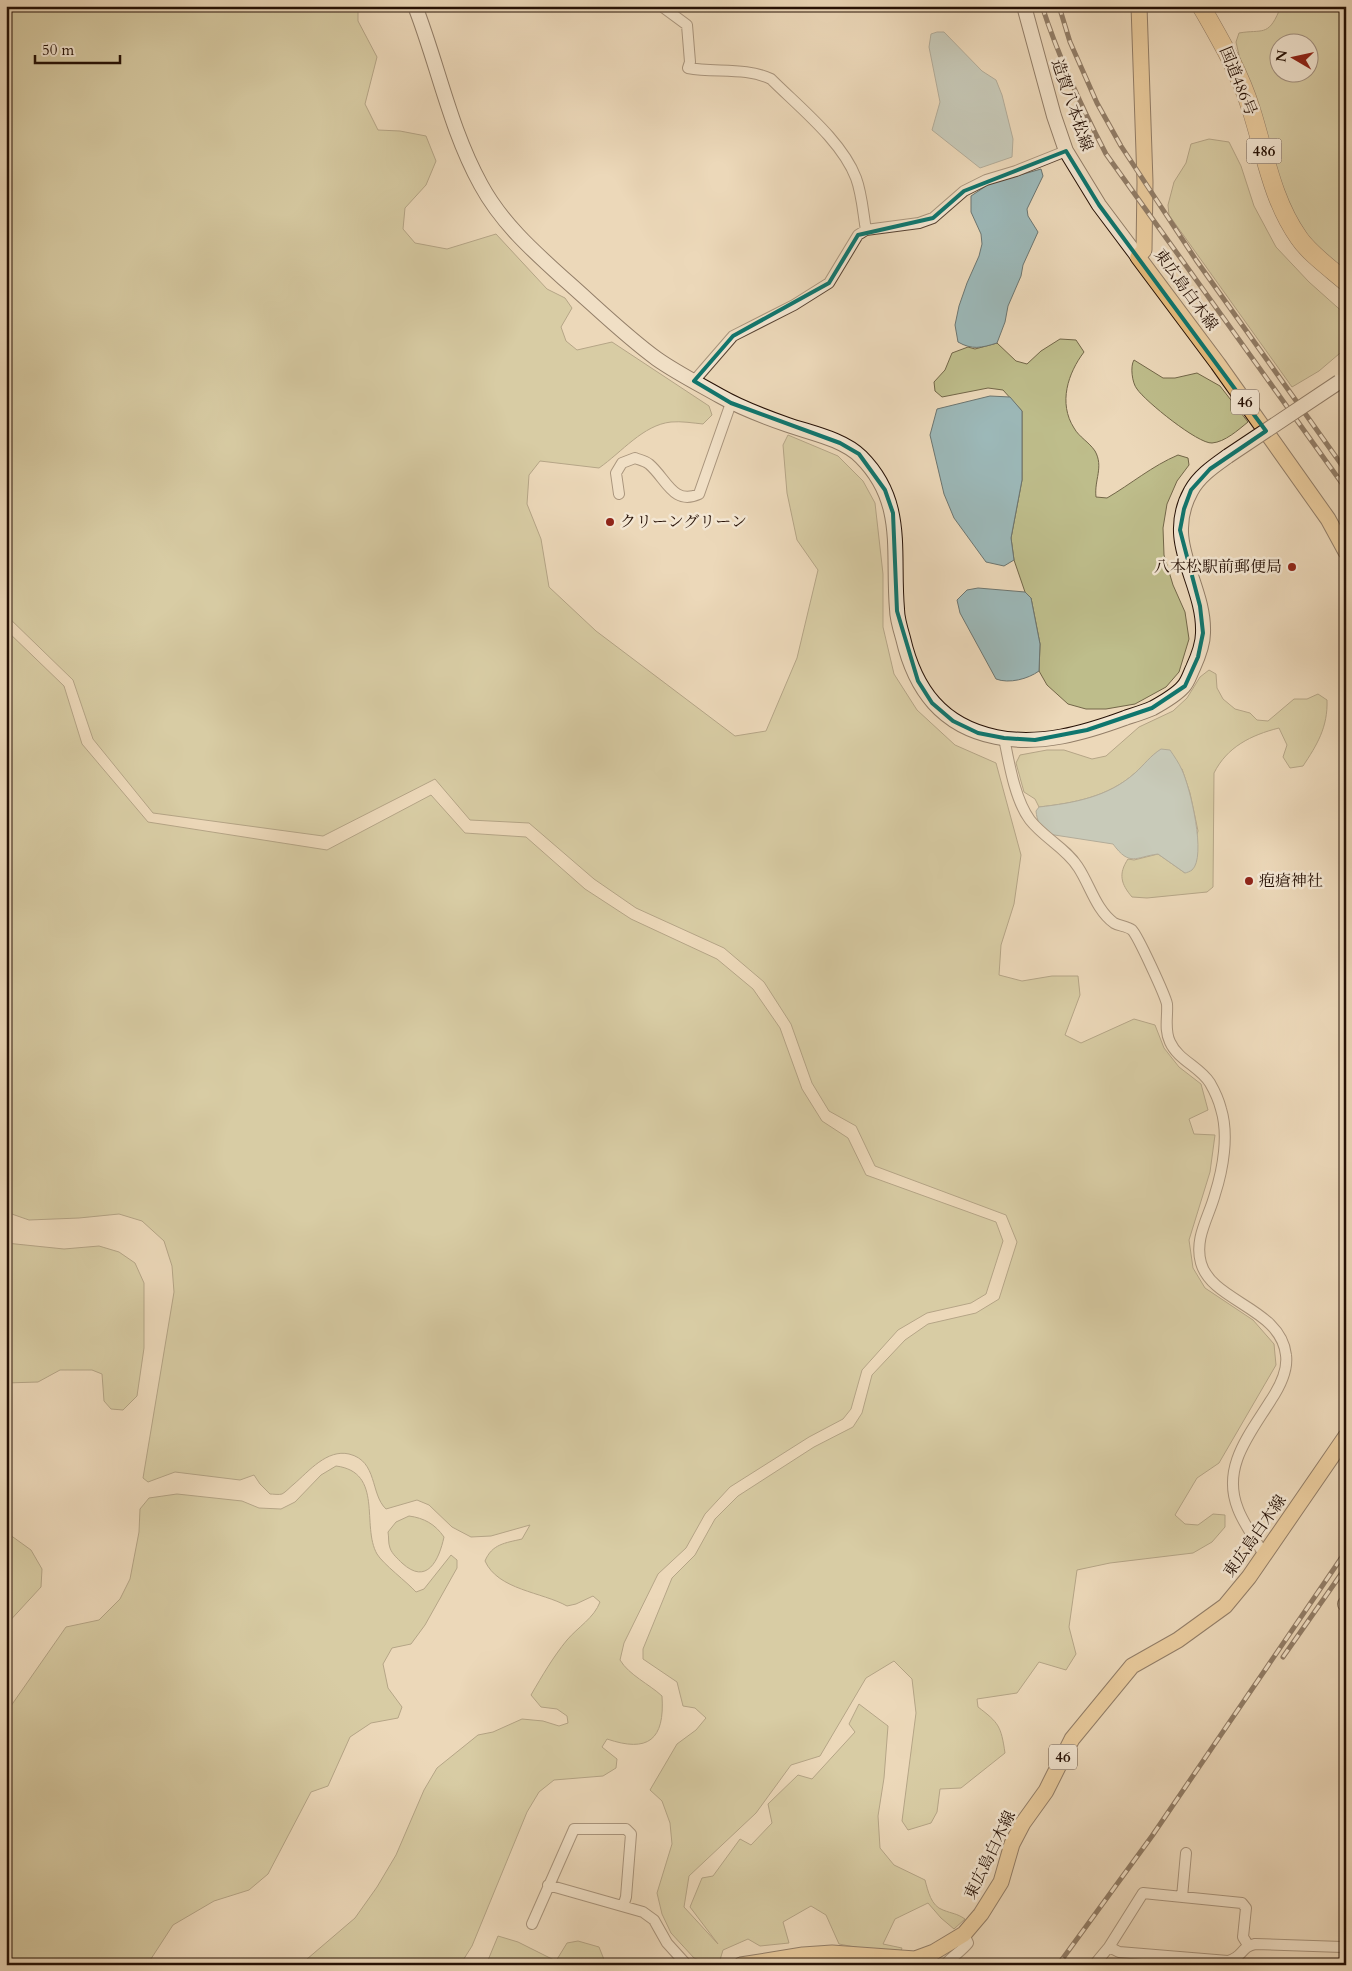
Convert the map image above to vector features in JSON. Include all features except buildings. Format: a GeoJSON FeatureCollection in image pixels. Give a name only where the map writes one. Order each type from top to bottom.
{"type":"FeatureCollection","features":[{"type":"Feature","properties":{"kind":"highway","name":"国道486号"},"geometry":{"type":"LineString","coordinates":[[1201,6],[1230,56],[1251,108],[1277,198],[1287,219],[1300,239],[1346,282]]}},
{"type":"Feature","properties":{"kind":"main road","name":"東広島白木線"},"geometry":{"type":"LineString","coordinates":[[1139,6],[1145,182],[1144,250],[1138,257],[1218,364],[1328,519],[1346,552]]}},
{"type":"Feature","properties":{"kind":"main road","name":"東広島白木線"},"geometry":{"type":"LineString","coordinates":[[741,1965],[803,1955],[832,1953],[915,1960],[934,1952],[964,1934],[981,1914],[1001,1882],[1012,1844],[1023,1823],[1046,1791],[1072,1739],[1132,1666],[1178,1640],[1225,1606],[1264,1555],[1346,1436]]}},
{"type":"Feature","properties":{"kind":"street"},"geometry":{"type":"LineString","coordinates":[[415,6],[469,161],[482,188],[502,217],[528,246],[630,338],[660,362],[731,403],[840,443],[858,454],[874,472],[885,490],[893,513],[896,547],[897,611],[906,655],[918,681],[932,703],[953,721],[978,733],[1004,738],[1035,740],[1087,730],[1152,708],[1185,686],[1198,657],[1203,634],[1200,606],[1184,557],[1180,530],[1191,490],[1210,469],[1342,379]]}},
{"type":"Feature","properties":{"kind":"street"},"geometry":{"type":"LineString","coordinates":[[665,6],[664,8],[687,25],[690,62],[688,68],[706,71],[761,74],[771,79],[837,146],[857,180],[866,230]]}},
{"type":"Feature","properties":{"kind":"street","name":"造賀八本松線"},"geometry":{"type":"LineString","coordinates":[[1024,6],[1054,116],[1066,151],[1100,205],[1138,257]]}},
{"type":"Feature","properties":{"kind":"street"},"geometry":{"type":"LineString","coordinates":[[694,381],[733,336],[794,305],[829,283],[858,235],[866,230],[919,223],[933,218],[964,191],[986,180],[1016,171],[1066,151]]}},
{"type":"Feature","properties":{"kind":"street"},"geometry":{"type":"LineString","coordinates":[[619,494],[616,473],[622,463],[635,458],[649,464],[678,496],[690,498],[699,494],[731,403]]}},
{"type":"Feature","properties":{"kind":"street"},"geometry":{"type":"LineString","coordinates":[[1004,738],[1022,807],[1031,821],[1064,851],[1077,866],[1098,905],[1114,923],[1132,930],[1159,982],[1167,1003],[1166,1023],[1170,1042],[1181,1057],[1209,1081],[1221,1109],[1225,1131],[1222,1163],[1215,1194],[1200,1236],[1200,1262],[1206,1275],[1221,1289],[1269,1322],[1280,1337],[1286,1355],[1283,1375],[1275,1393],[1244,1442],[1234,1465],[1232,1486],[1238,1509],[1264,1555]]}},
{"type":"Feature","properties":{"kind":"street"},"geometry":{"type":"LineString","coordinates":[[532,1924],[574,1829],[626,1829],[631,1834],[626,1897],[623,1906]]}},
{"type":"Feature","properties":{"kind":"street"},"geometry":{"type":"LineString","coordinates":[[1182,1897],[1186,1853]]}},
{"type":"Feature","properties":{"kind":"street"},"geometry":{"type":"LineString","coordinates":[[548,1885],[643,1912],[654,1920],[666,1943],[687,1965]]}},
{"type":"Feature","properties":{"kind":"street"},"geometry":{"type":"LineString","coordinates":[[1094,1965],[1144,1893],[1242,1903],[1246,1908],[1243,1936],[1248,1945]]}},
{"type":"Feature","properties":{"kind":"street"},"geometry":{"type":"LineString","coordinates":[[946,1965],[950,1958],[962,1950],[968,1943],[964,1934]]}},
{"type":"Feature","properties":{"kind":"street"},"geometry":{"type":"LineString","coordinates":[[1109,1946],[1120,1952],[1228,1961],[1237,1959],[1248,1945],[1255,1944],[1346,1946]]}},
{"type":"Feature","properties":{"kind":"highlighted area"},"geometry":{"type":"Polygon","coordinates":[[[1066,151],[1099,205],[1266,431],[1210,469],[1191,490],[1184,509],[1180,530],[1200,606],[1203,633],[1198,657],[1185,686],[1152,708],[1087,730],[1035,740],[1004,738],[978,733],[953,721],[932,703],[918,681],[897,611],[893,513],[885,490],[859,454],[840,443],[731,403],[694,381],[733,336],[829,283],[858,235],[933,218],[964,191],[1066,151]]]}},
{"type":"Feature","properties":{"kind":"shaded area"},"geometry":{"type":"Polygon","coordinates":[[[6,6],[358,6],[358,21],[377,57],[365,104],[378,130],[400,131],[426,136],[436,161],[426,185],[405,208],[403,229],[415,243],[447,249],[496,234],[547,289],[565,298],[572,308],[561,327],[566,341],[577,350],[612,342],[709,406],[712,415],[703,424],[671,422],[651,428],[599,468],[540,461],[529,475],[527,504],[541,539],[549,587],[596,631],[735,736],[766,731],[797,658],[818,570],[797,540],[787,493],[783,445],[788,435],[838,456],[863,481],[875,503],[883,574],[883,627],[894,674],[917,710],[955,745],[996,763],[1021,855],[1014,904],[1001,945],[999,975],[1022,981],[1052,976],[1078,976],[1080,995],[1065,1035],[1081,1043],[1134,1019],[1155,1025],[1164,1048],[1179,1067],[1201,1084],[1208,1110],[1189,1119],[1194,1134],[1215,1135],[1210,1172],[1189,1240],[1193,1268],[1205,1288],[1253,1320],[1274,1344],[1276,1365],[1219,1463],[1197,1478],[1175,1515],[1185,1524],[1198,1525],[1213,1514],[1225,1515],[1225,1527],[1212,1542],[1193,1553],[1110,1563],[1077,1570],[1069,1627],[1076,1654],[1066,1670],[1039,1662],[1017,1693],[977,1699],[978,1707],[991,1717],[998,1726],[1005,1753],[961,1788],[940,1789],[937,1812],[931,1823],[908,1830],[902,1821],[916,1713],[912,1679],[894,1661],[866,1678],[820,1756],[791,1765],[756,1813],[689,1876],[684,1907],[718,1944],[690,1907],[702,1878],[713,1876],[740,1839],[751,1845],[772,1823],[768,1804],[798,1775],[812,1779],[855,1732],[849,1724],[859,1704],[888,1726],[884,1778],[878,1816],[880,1848],[894,1865],[925,1880],[931,1898],[939,1908],[965,1919],[954,1929],[928,1903],[895,1919],[883,1944],[902,1948],[901,1951],[881,1952],[839,1944],[826,1915],[811,1906],[783,1922],[789,1943],[760,1946],[748,1939],[723,1950],[720,1960],[706,1963],[694,1958],[671,1933],[662,1914],[657,1893],[672,1844],[670,1823],[662,1801],[650,1790],[677,1744],[696,1730],[706,1718],[695,1708],[683,1706],[677,1682],[643,1659],[643,1649],[672,1578],[695,1555],[715,1519],[738,1496],[814,1447],[853,1427],[862,1413],[872,1375],[905,1340],[928,1324],[976,1313],[999,1299],[1017,1242],[1006,1215],[875,1166],[856,1126],[829,1111],[812,1083],[791,1024],[764,982],[724,948],[636,908],[594,879],[529,823],[470,820],[435,779],[323,836],[153,813],[93,739],[73,680],[6,615],[6,6]]]}},
{"type":"Feature","properties":{"kind":"shaded area"},"geometry":{"type":"Polygon","coordinates":[[[1278,6],[1346,6],[1346,276],[1312,245],[1296,223],[1247,89],[1236,42],[1239,33],[1264,30],[1275,19],[1279,11],[1278,6]]]}},
{"type":"Feature","properties":{"kind":"shaded area"},"geometry":{"type":"Polygon","coordinates":[[[1209,139],[1229,142],[1241,166],[1254,206],[1276,247],[1309,282],[1346,315],[1346,348],[1319,371],[1292,387],[1169,215],[1168,205],[1174,182],[1186,163],[1191,144],[1209,139]]]}},
{"type":"Feature","properties":{"kind":"shaded area"},"geometry":{"type":"Polygon","coordinates":[[[1060,339],[1076,340],[1084,352],[1073,369],[1067,388],[1066,399],[1069,418],[1074,428],[1093,448],[1098,457],[1099,468],[1096,497],[1107,498],[1168,459],[1178,455],[1188,458],[1189,465],[1177,481],[1167,504],[1163,528],[1164,555],[1173,585],[1185,612],[1189,639],[1179,672],[1166,687],[1135,704],[1106,709],[1086,709],[1068,704],[1047,685],[1039,671],[1040,644],[1031,598],[1025,592],[1014,560],[1011,538],[1022,480],[1022,411],[1003,390],[988,388],[942,397],[935,391],[934,382],[945,370],[952,353],[968,347],[975,349],[997,343],[1016,361],[1027,364],[1041,351],[1060,339]]]}},
{"type":"Feature","properties":{"kind":"shaded area"},"geometry":{"type":"Polygon","coordinates":[[[1134,360],[1163,378],[1175,378],[1197,373],[1220,386],[1248,422],[1231,435],[1217,442],[1212,443],[1196,437],[1161,412],[1137,389],[1132,374],[1134,360]]]}},
{"type":"Feature","properties":{"kind":"shaded area"},"geometry":{"type":"Polygon","coordinates":[[[6,630],[64,686],[82,744],[148,822],[327,850],[431,795],[465,833],[526,837],[585,889],[631,919],[717,959],[753,989],[780,1028],[802,1089],[822,1121],[848,1138],[866,1175],[996,1222],[1003,1241],[986,1294],[971,1303],[927,1313],[898,1330],[862,1370],[851,1409],[843,1419],[809,1437],[730,1487],[705,1514],[686,1548],[658,1574],[624,1643],[620,1660],[634,1675],[662,1696],[662,1711],[657,1733],[643,1743],[621,1743],[607,1739],[602,1747],[617,1759],[616,1768],[603,1776],[554,1780],[539,1792],[527,1812],[472,1946],[460,1965],[300,1965],[355,1918],[377,1887],[396,1855],[424,1790],[437,1768],[478,1735],[493,1732],[522,1719],[543,1721],[559,1726],[568,1723],[567,1716],[557,1709],[541,1707],[531,1695],[562,1646],[590,1618],[600,1602],[593,1596],[567,1606],[510,1584],[491,1571],[485,1561],[491,1551],[500,1545],[522,1539],[530,1525],[491,1536],[471,1537],[452,1527],[429,1505],[417,1500],[386,1509],[381,1503],[365,1463],[349,1454],[333,1455],[319,1462],[281,1494],[270,1494],[254,1475],[240,1480],[175,1472],[148,1482],[143,1478],[174,1292],[172,1266],[164,1241],[142,1221],[119,1214],[29,1220],[6,1212],[6,630]]]}},
{"type":"Feature","properties":{"kind":"shaded area"},"geometry":{"type":"Polygon","coordinates":[[[1209,670],[1216,674],[1217,688],[1223,699],[1235,709],[1250,713],[1257,720],[1268,721],[1294,699],[1307,699],[1318,694],[1327,700],[1324,727],[1303,766],[1290,768],[1283,757],[1287,745],[1279,728],[1259,734],[1241,743],[1219,764],[1214,773],[1213,887],[1207,892],[1147,898],[1132,897],[1125,888],[1122,879],[1123,869],[1128,859],[1134,860],[1158,854],[1185,873],[1198,831],[1190,793],[1182,769],[1161,750],[1135,773],[1114,788],[1090,798],[1039,807],[1035,799],[1024,792],[1016,763],[1020,755],[1047,750],[1064,750],[1092,759],[1106,756],[1139,727],[1173,711],[1187,698],[1200,677],[1209,670]]]}},
{"type":"Feature","properties":{"kind":"shaded area"},"geometry":{"type":"Polygon","coordinates":[[[6,1243],[64,1249],[99,1246],[119,1252],[135,1263],[144,1283],[144,1348],[137,1396],[123,1410],[111,1409],[104,1401],[102,1374],[92,1370],[60,1370],[38,1382],[6,1383],[6,1243]]]}},
{"type":"Feature","properties":{"kind":"shaded area"},"geometry":{"type":"Polygon","coordinates":[[[336,1466],[351,1470],[360,1478],[366,1489],[373,1542],[377,1554],[384,1563],[416,1592],[424,1589],[451,1555],[457,1560],[457,1568],[425,1625],[411,1644],[392,1648],[383,1664],[388,1688],[402,1707],[398,1718],[371,1723],[350,1737],[328,1786],[311,1792],[268,1874],[249,1890],[214,1901],[173,1925],[147,1965],[6,1965],[6,1713],[66,1627],[99,1620],[120,1599],[130,1579],[139,1532],[140,1509],[149,1498],[177,1494],[242,1501],[259,1508],[281,1509],[295,1502],[321,1475],[336,1466]]]}},
{"type":"Feature","properties":{"kind":"shaded area"},"geometry":{"type":"Polygon","coordinates":[[[409,1516],[429,1522],[444,1537],[439,1554],[431,1567],[425,1571],[418,1572],[402,1563],[389,1546],[388,1532],[396,1522],[409,1516]]]}},
{"type":"Feature","properties":{"kind":"shaded area"},"geometry":{"type":"Polygon","coordinates":[[[6,1532],[31,1550],[42,1569],[41,1587],[6,1625],[6,1532]]]}},
{"type":"Feature","properties":{"kind":"shaded area"},"geometry":{"type":"Polygon","coordinates":[[[498,1936],[518,1942],[556,1961],[567,1943],[578,1941],[599,1947],[605,1962],[604,1965],[486,1965],[498,1936]]]}},
{"type":"Feature","properties":{"kind":"water"},"geometry":{"type":"Polygon","coordinates":[[[944,32],[982,71],[996,80],[1002,95],[1013,139],[1012,157],[980,168],[932,130],[940,102],[929,47],[931,34],[944,32]]]}},
{"type":"Feature","properties":{"kind":"water"},"geometry":{"type":"Polygon","coordinates":[[[1041,169],[1043,176],[1027,209],[1028,216],[1038,232],[1023,265],[1021,276],[1008,306],[1005,322],[997,343],[977,347],[963,345],[958,342],[955,325],[959,306],[982,244],[981,234],[971,212],[971,196],[989,184],[1041,169]]]}},
{"type":"Feature","properties":{"kind":"water"},"geometry":{"type":"Polygon","coordinates":[[[990,396],[1010,397],[1022,411],[1022,480],[1011,538],[1014,560],[1004,566],[986,562],[954,518],[944,494],[930,435],[937,409],[990,396]]]}},
{"type":"Feature","properties":{"kind":"water"},"geometry":{"type":"Polygon","coordinates":[[[978,588],[1025,592],[1031,598],[1040,644],[1039,671],[1018,680],[996,679],[960,613],[957,600],[967,590],[978,588]]]}},
{"type":"Feature","properties":{"kind":"water"},"geometry":{"type":"Polygon","coordinates":[[[1161,749],[1170,750],[1178,762],[1193,806],[1198,837],[1198,851],[1196,863],[1191,870],[1185,873],[1158,854],[1133,859],[1124,856],[1113,844],[1048,834],[1041,826],[1036,811],[1039,807],[1090,798],[1114,788],[1135,773],[1161,749]]]}},
{"type":"Feature","properties":{"kind":"railway"},"geometry":{"type":"LineString","coordinates":[[1042,6],[1071,82],[1106,154],[1346,489]]}},
{"type":"Feature","properties":{"kind":"railway"},"geometry":{"type":"LineString","coordinates":[[1059,6],[1070,42],[1097,103],[1121,146],[1196,260],[1346,471]]}},
{"type":"Feature","properties":{"kind":"railway"},"geometry":{"type":"LineString","coordinates":[[1058,1965],[1152,1836],[1346,1551]]}},
{"type":"Feature","properties":{"kind":"railway"},"geometry":{"type":"LineString","coordinates":[[1283,1657],[1346,1567]]}},
{"type":"Feature","properties":{"kind":"place","name":"クリーングリーン"},"geometry":{"type":"Point","coordinates":[610,522]}},
{"type":"Feature","properties":{"kind":"place","name":"八本松駅前郵便局"},"geometry":{"type":"Point","coordinates":[1292,567]}},
{"type":"Feature","properties":{"kind":"place","name":"疱瘡神社"},"geometry":{"type":"Point","coordinates":[1249,881]}}]}
